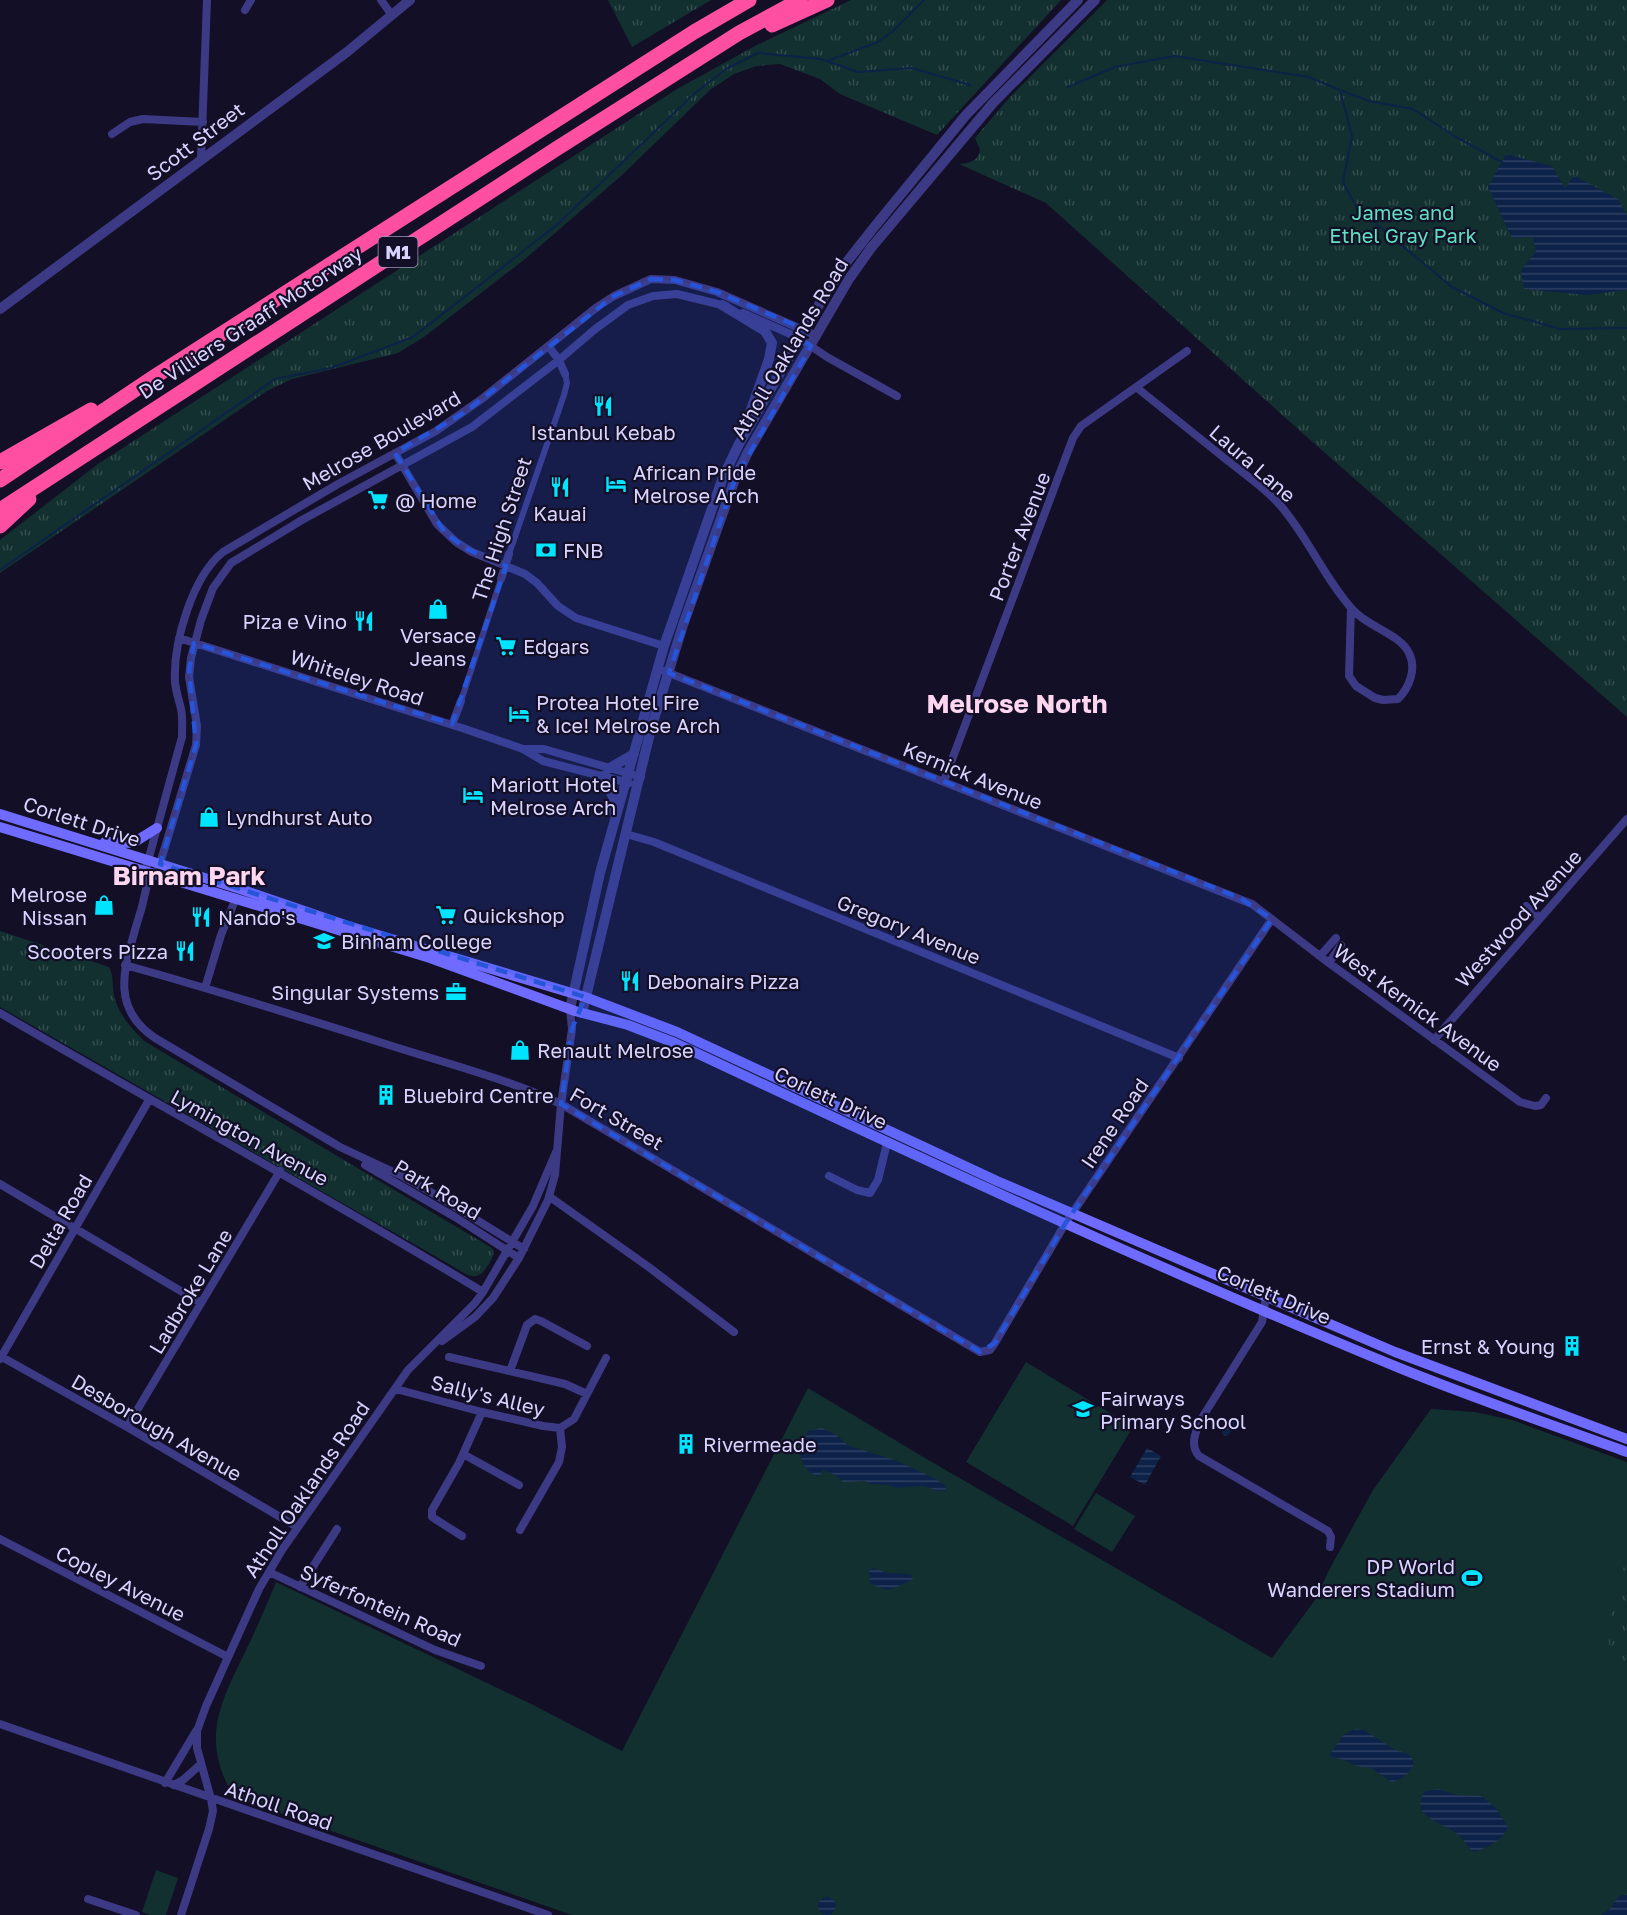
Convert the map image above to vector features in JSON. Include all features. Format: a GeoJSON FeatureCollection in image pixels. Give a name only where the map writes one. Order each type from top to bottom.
{"type":"FeatureCollection","features":[{"type":"Feature","properties":{"kind":"highway"},"geometry":{"type":"LineString","coordinates":[[694,32],[734,0]]}},
{"type":"Feature","properties":{"kind":"highway","name":"M1"},"geometry":{"type":"LineString","coordinates":[[0,480],[154,377],[694,32],[749,0]]}},
{"type":"Feature","properties":{"kind":"highway","name":"De Villiers Graaff Motorway"},"geometry":{"type":"LineString","coordinates":[[0,510],[556,149],[739,33],[800,0]]}},
{"type":"Feature","properties":{"kind":"highway"},"geometry":{"type":"LineString","coordinates":[[739,33],[769,27],[827,0]]}},
{"type":"Feature","properties":{"kind":"highway"},"geometry":{"type":"LineString","coordinates":[[0,462],[125,390],[154,377]]}},
{"type":"Feature","properties":{"kind":"highway"},"geometry":{"type":"LineString","coordinates":[[0,526],[26,504],[38,487]]}},
{"type":"Feature","properties":{"kind":"main road","name":"Corlett Drive"},"geometry":{"type":"LineString","coordinates":[[0,814],[86,840],[152,868],[236,898],[430,958],[582,1013],[628,1024],[675,1043],[1065,1224],[1263,1310],[1405,1370],[1627,1452]]}},
{"type":"Feature","properties":{"kind":"main road","name":"Corlett Drive"},"geometry":{"type":"LineString","coordinates":[[0,827],[240,889],[348,926],[579,996],[677,1032],[906,1140],[1266,1296],[1434,1367],[1627,1439]]}},
{"type":"Feature","properties":{"kind":"main road"},"geometry":{"type":"LineString","coordinates":[[86,840],[133,843],[157,828]]}},
{"type":"Feature","properties":{"kind":"street"},"geometry":{"type":"LineString","coordinates":[[201,159],[207,0]]}},
{"type":"Feature","properties":{"kind":"street"},"geometry":{"type":"LineString","coordinates":[[245,10],[251,0]]}},
{"type":"Feature","properties":{"kind":"street"},"geometry":{"type":"LineString","coordinates":[[381,0],[391,14]]}},
{"type":"Feature","properties":{"kind":"street","name":"Scott Street"},"geometry":{"type":"LineString","coordinates":[[0,309],[347,52],[410,0]]}},
{"type":"Feature","properties":{"kind":"street","name":"Atholl Oaklands Road"},"geometry":{"type":"LineString","coordinates":[[572,1029],[582,1013],[579,996],[593,903],[614,821],[664,646],[723,477],[802,334],[842,268],[938,148],[990,88],[1078,0]]}},
{"type":"Feature","properties":{"kind":"street","name":"Atholl Oaklands Road"},"geometry":{"type":"LineString","coordinates":[[431,1347],[452,1335],[483,1310],[521,1254],[550,1197],[555,1175],[561,1104],[572,1029],[570,1009],[579,996],[612,884],[640,781],[651,729],[683,625],[735,479],[748,452],[849,279],[865,257],[993,103],[1095,0]]}},
{"type":"Feature","properties":{"kind":"street"},"geometry":{"type":"LineString","coordinates":[[112,134],[130,122],[143,119],[203,122]]}},
{"type":"Feature","properties":{"kind":"street","name":"Melrose Boulevard"},"geometry":{"type":"LineString","coordinates":[[152,868],[157,828],[179,750],[182,730],[181,709],[175,681],[180,638],[200,580],[213,560],[301,505],[436,431],[465,412],[614,296],[651,279],[675,280],[717,292],[802,334],[814,341],[827,357],[897,396]]}},
{"type":"Feature","properties":{"kind":"street","name":"Melrose Boulevard"},"geometry":{"type":"LineString","coordinates":[[152,868],[189,771],[197,735],[189,670],[194,643],[213,588],[231,563],[302,520],[472,427],[619,310],[638,301],[664,294],[677,294],[722,305],[802,334]]}},
{"type":"Feature","properties":{"kind":"street"},"geometry":{"type":"LineString","coordinates":[[722,305],[765,331],[772,343],[769,360],[740,444]]}},
{"type":"Feature","properties":{"kind":"street","name":"The High Street"},"geometry":{"type":"LineString","coordinates":[[452,725],[564,395],[567,383],[565,374],[559,360],[549,347]]}},
{"type":"Feature","properties":{"kind":"street","name":"Porter Avenue"},"geometry":{"type":"LineString","coordinates":[[944,781],[1073,438],[1081,426],[1187,351]]}},
{"type":"Feature","properties":{"kind":"street","name":"Laura Lane"},"geometry":{"type":"LineString","coordinates":[[1136,387],[1271,496],[1290,518],[1323,570],[1351,608],[1363,620],[1404,645],[1411,656],[1413,667],[1407,688],[1398,699],[1375,698],[1356,686],[1349,676],[1351,608]]}},
{"type":"Feature","properties":{"kind":"street"},"geometry":{"type":"LineString","coordinates":[[396,453],[433,517],[445,533],[467,549],[532,578],[558,606],[576,618],[664,646]]}},
{"type":"Feature","properties":{"kind":"street","name":"Whiteley Road"},"geometry":{"type":"LineString","coordinates":[[180,638],[524,749],[543,761],[606,772],[640,781]]}},
{"type":"Feature","properties":{"kind":"street","name":"Kernick Avenue"},"geometry":{"type":"LineString","coordinates":[[657,669],[1240,898],[1259,908],[1272,920]]}},
{"type":"Feature","properties":{"kind":"street"},"geometry":{"type":"LineString","coordinates":[[614,821],[614,799],[606,772],[634,754]]}},
{"type":"Feature","properties":{"kind":"street","name":"Westwood Avenue"},"geometry":{"type":"LineString","coordinates":[[1434,1040],[1627,819]]}},
{"type":"Feature","properties":{"kind":"street","name":"Gregory Avenue"},"geometry":{"type":"LineString","coordinates":[[626,834],[654,842],[1179,1058]]}},
{"type":"Feature","properties":{"kind":"street","name":"Park Road"},"geometry":{"type":"LineString","coordinates":[[152,868],[125,965],[125,999],[133,1019],[146,1032],[340,1147],[356,1160],[521,1254]]}},
{"type":"Feature","properties":{"kind":"street"},"geometry":{"type":"LineString","coordinates":[[593,903],[601,898],[612,884]]}},
{"type":"Feature","properties":{"kind":"street"},"geometry":{"type":"LineString","coordinates":[[205,988],[221,935],[236,898]]}},
{"type":"Feature","properties":{"kind":"street"},"geometry":{"type":"LineString","coordinates":[[1526,906],[1540,918]]}},
{"type":"Feature","properties":{"kind":"street","name":"West Kernick Avenue"},"geometry":{"type":"LineString","coordinates":[[1272,920],[1520,1102],[1535,1107],[1541,1105],[1546,1098]]}},
{"type":"Feature","properties":{"kind":"street","name":"Irene Road"},"geometry":{"type":"LineString","coordinates":[[990,1350],[1065,1224],[1272,920]]}},
{"type":"Feature","properties":{"kind":"street"},"geometry":{"type":"LineString","coordinates":[[1320,956],[1338,941],[1329,963]]}},
{"type":"Feature","properties":{"kind":"street","name":"Fort Street"},"geometry":{"type":"LineString","coordinates":[[125,965],[531,1090],[561,1104],[973,1350],[980,1353],[990,1350]]}},
{"type":"Feature","properties":{"kind":"street","name":"Lymington Avenue"},"geometry":{"type":"LineString","coordinates":[[0,1013],[149,1100],[280,1172],[483,1292]]}},
{"type":"Feature","properties":{"kind":"street","name":"Delta Road"},"geometry":{"type":"LineString","coordinates":[[0,1357],[149,1100]]}},
{"type":"Feature","properties":{"kind":"street"},"geometry":{"type":"LineString","coordinates":[[829,1176],[857,1190],[870,1193],[878,1180],[887,1143]]}},
{"type":"Feature","properties":{"kind":"street","name":"Atholl Oaklands Road"},"geometry":{"type":"LineString","coordinates":[[170,1784],[269,1572],[297,1527],[416,1361],[475,1303],[483,1292],[533,1206],[556,1152]]}},
{"type":"Feature","properties":{"kind":"street","name":"Ladbroke Lane"},"geometry":{"type":"LineString","coordinates":[[127,1427],[280,1172]]}},
{"type":"Feature","properties":{"kind":"street"},"geometry":{"type":"LineString","coordinates":[[0,1184],[201,1303]]}},
{"type":"Feature","properties":{"kind":"street"},"geometry":{"type":"LineString","coordinates":[[550,1197],[650,1268],[734,1332]]}},
{"type":"Feature","properties":{"kind":"street"},"geometry":{"type":"LineString","coordinates":[[1266,1296],[1262,1322],[1200,1421],[1195,1433],[1194,1449],[1199,1456],[1328,1531],[1330,1547]]}},
{"type":"Feature","properties":{"kind":"street"},"geometry":{"type":"LineString","coordinates":[[510,1371],[527,1325],[535,1319],[587,1346]]}},
{"type":"Feature","properties":{"kind":"street","name":"Desborough Avenue"},"geometry":{"type":"LineString","coordinates":[[0,1357],[127,1427],[297,1527]]}},
{"type":"Feature","properties":{"kind":"street"},"geometry":{"type":"LineString","coordinates":[[450,1357],[565,1383],[587,1394]]}},
{"type":"Feature","properties":{"kind":"street","name":"Sally's Alley"},"geometry":{"type":"LineString","coordinates":[[396,1389],[482,1412],[550,1428],[560,1428],[574,1419],[606,1358]]}},
{"type":"Feature","properties":{"kind":"street"},"geometry":{"type":"LineString","coordinates":[[462,1536],[435,1520],[432,1513],[434,1503],[463,1454],[482,1412]]}},
{"type":"Feature","properties":{"kind":"street"},"geometry":{"type":"LineString","coordinates":[[519,1530],[559,1462],[562,1447],[560,1428]]}},
{"type":"Feature","properties":{"kind":"street"},"geometry":{"type":"LineString","coordinates":[[463,1454],[519,1485]]}},
{"type":"Feature","properties":{"kind":"street"},"geometry":{"type":"LineString","coordinates":[[300,1587],[337,1528]]}},
{"type":"Feature","properties":{"kind":"street","name":"Copley Avenue"},"geometry":{"type":"LineString","coordinates":[[0,1539],[228,1657]]}},
{"type":"Feature","properties":{"kind":"street","name":"Syferfontein Road"},"geometry":{"type":"LineString","coordinates":[[269,1572],[435,1650],[482,1666]]}},
{"type":"Feature","properties":{"kind":"street","name":"Atholl Road"},"geometry":{"type":"LineString","coordinates":[[0,1724],[548,1915]]}},
{"type":"Feature","properties":{"kind":"street","name":"Atholl Oaklands Road"},"geometry":{"type":"LineString","coordinates":[[198,1728],[196,1743],[212,1799]]}},
{"type":"Feature","properties":{"kind":"street"},"geometry":{"type":"LineString","coordinates":[[170,1784],[183,1780],[201,1764]]}},
{"type":"Feature","properties":{"kind":"street"},"geometry":{"type":"LineString","coordinates":[[180,1915],[211,1824],[212,1799]]}},
{"type":"Feature","properties":{"kind":"street"},"geometry":{"type":"LineString","coordinates":[[88,1899],[136,1915]]}},
{"type":"Feature","properties":{"kind":"highlighted area"},"geometry":{"type":"Polygon","coordinates":[[[651,279],[675,280],[717,292],[804,329],[799,338],[811,346],[735,479],[669,673],[1240,898],[1272,919],[1065,1224],[995,1343],[980,1352],[561,1104],[572,1029],[585,997],[160,864],[196,745],[189,670],[194,643],[452,724],[506,566],[467,549],[445,533],[395,453],[465,412],[614,296],[651,279]]]}},
{"type":"Feature","properties":{"kind":"green space"},"geometry":{"type":"Polygon","coordinates":[[[608,0],[711,0],[632,47],[608,0]]]}},
{"type":"Feature","properties":{"kind":"green space"},"geometry":{"type":"Polygon","coordinates":[[[851,0],[1061,0],[937,135],[840,94],[820,79],[780,64],[757,66],[734,74],[710,90],[621,176],[525,259],[424,337],[398,353],[292,379],[267,391],[0,573],[0,540],[98,464],[677,89],[755,46],[851,0]]]}},
{"type":"Feature","properties":{"kind":"green space","name":"James and Ethel Gray Park"},"geometry":{"type":"Polygon","coordinates":[[[1107,0],[1627,0],[1627,717],[1309,439],[1046,203],[959,164],[975,159],[980,150],[975,138],[1010,97],[1107,0]]]}},
{"type":"Feature","properties":{"kind":"green space"},"geometry":{"type":"Polygon","coordinates":[[[0,931],[109,967],[114,996],[119,1009],[144,1041],[492,1248],[493,1255],[490,1262],[481,1274],[467,1275],[0,1007],[0,931]]]}},
{"type":"Feature","properties":{"kind":"green space"},"geometry":{"type":"Polygon","coordinates":[[[1026,1362],[1133,1427],[1073,1526],[966,1462],[1026,1362]]]}},
{"type":"Feature","properties":{"kind":"green space"},"geometry":{"type":"Polygon","coordinates":[[[808,1388],[1272,1658],[1315,1600],[1373,1490],[1431,1409],[1475,1412],[1512,1420],[1627,1462],[1627,1915],[572,1915],[234,1797],[223,1776],[218,1756],[216,1738],[218,1720],[222,1703],[276,1582],[531,1704],[622,1751],[808,1388]]]}},
{"type":"Feature","properties":{"kind":"green space"},"geometry":{"type":"Polygon","coordinates":[[[1096,1493],[1135,1516],[1112,1552],[1074,1529],[1096,1493]]]}},
{"type":"Feature","properties":{"kind":"green space"},"geometry":{"type":"Polygon","coordinates":[[[1627,1559],[1627,1668],[1613,1655],[1608,1633],[1612,1607],[1627,1559]]]}},
{"type":"Feature","properties":{"kind":"green space"},"geometry":{"type":"Polygon","coordinates":[[[156,1870],[178,1878],[166,1915],[150,1915],[142,1912],[156,1870]]]}},
{"type":"Feature","properties":{"kind":"water"},"geometry":{"type":"Polygon","coordinates":[[[1506,154],[1552,166],[1565,188],[1574,176],[1618,199],[1627,216],[1627,290],[1586,295],[1524,289],[1521,271],[1536,251],[1533,237],[1512,238],[1488,187],[1506,154]]]}},
{"type":"Feature","properties":{"kind":"water"},"geometry":{"type":"Polygon","coordinates":[[[1233,1416],[1238,1420],[1237,1425],[1228,1435],[1224,1436],[1221,1430],[1224,1420],[1233,1416]]]}},
{"type":"Feature","properties":{"kind":"water"},"geometry":{"type":"Polygon","coordinates":[[[822,1428],[836,1435],[849,1446],[895,1460],[936,1479],[946,1486],[945,1491],[924,1486],[896,1488],[865,1481],[843,1482],[837,1476],[823,1470],[819,1477],[811,1473],[805,1467],[799,1451],[808,1431],[822,1428]]]}},
{"type":"Feature","properties":{"kind":"water"},"geometry":{"type":"Polygon","coordinates":[[[1147,1448],[1161,1456],[1145,1485],[1130,1477],[1147,1448]]]}},
{"type":"Feature","properties":{"kind":"water"},"geometry":{"type":"Polygon","coordinates":[[[872,1568],[888,1573],[911,1574],[913,1579],[892,1589],[883,1589],[870,1583],[869,1572],[872,1568]]]}},
{"type":"Feature","properties":{"kind":"water"},"geometry":{"type":"Polygon","coordinates":[[[1356,1729],[1364,1730],[1395,1750],[1407,1753],[1414,1764],[1410,1770],[1402,1778],[1392,1782],[1371,1768],[1356,1766],[1329,1756],[1344,1734],[1356,1729]]]}},
{"type":"Feature","properties":{"kind":"water"},"geometry":{"type":"Polygon","coordinates":[[[1438,1789],[1457,1795],[1481,1796],[1495,1807],[1508,1827],[1503,1836],[1484,1849],[1474,1852],[1457,1834],[1424,1813],[1421,1800],[1425,1791],[1438,1789]]]}},
{"type":"Feature","properties":{"kind":"water"},"geometry":{"type":"Polygon","coordinates":[[[1627,1894],[1627,1915],[1600,1915],[1610,1909],[1619,1896],[1627,1894]]]}},
{"type":"Feature","properties":{"kind":"water"},"geometry":{"type":"Polygon","coordinates":[[[827,1897],[833,1900],[836,1906],[833,1912],[827,1915],[821,1912],[818,1906],[821,1900],[827,1897]]]}},
{"type":"Feature","properties":{"kind":"waterway"},"geometry":{"type":"LineString","coordinates":[[827,61],[878,42],[893,31],[924,0]]}},
{"type":"Feature","properties":{"kind":"waterway"},"geometry":{"type":"LineString","coordinates":[[0,570],[275,379],[331,368],[413,337],[558,224],[695,93],[726,69],[758,53],[821,59],[858,72],[912,68],[970,85]]}},
{"type":"Feature","properties":{"kind":"waterway"},"geometry":{"type":"LineString","coordinates":[[1068,87],[1115,67],[1174,56],[1309,77],[1340,90],[1352,136],[1343,182],[1356,207],[1452,287],[1503,313],[1560,329],[1627,328]]}},
{"type":"Feature","properties":{"kind":"waterway"},"geometry":{"type":"LineString","coordinates":[[1340,90],[1369,101],[1413,109],[1456,137],[1502,162]]}},
{"type":"Feature","properties":{"kind":"place","name":"Istanbul Kebab"},"geometry":{"type":"Point","coordinates":[603,406]}},
{"type":"Feature","properties":{"kind":"place","name":"African Pride Melrose Arch"},"geometry":{"type":"Point","coordinates":[616,484]}},
{"type":"Feature","properties":{"kind":"place","name":"Kauai"},"geometry":{"type":"Point","coordinates":[560,487]}},
{"type":"Feature","properties":{"kind":"place","name":"@ Home"},"geometry":{"type":"Point","coordinates":[378,500]}},
{"type":"Feature","properties":{"kind":"place","name":"FNB"},"geometry":{"type":"Point","coordinates":[546,550]}},
{"type":"Feature","properties":{"kind":"place","name":"Versace Jeans"},"geometry":{"type":"Point","coordinates":[438,609]}},
{"type":"Feature","properties":{"kind":"place","name":"Piza e Vino"},"geometry":{"type":"Point","coordinates":[364,621]}},
{"type":"Feature","properties":{"kind":"place","name":"Edgars"},"geometry":{"type":"Point","coordinates":[506,646]}},
{"type":"Feature","properties":{"kind":"place","name":"Protea Hotel Fire & Ice! Melrose Arch"},"geometry":{"type":"Point","coordinates":[519,714]}},
{"type":"Feature","properties":{"kind":"place","name":"Mariott Hotel Melrose Arch"},"geometry":{"type":"Point","coordinates":[473,795]}},
{"type":"Feature","properties":{"kind":"place","name":"Lyndhurst Auto"},"geometry":{"type":"Point","coordinates":[209,817]}},
{"type":"Feature","properties":{"kind":"place","name":"Melrose Nissan"},"geometry":{"type":"Point","coordinates":[104,905]}},
{"type":"Feature","properties":{"kind":"place","name":"Quickshop"},"geometry":{"type":"Point","coordinates":[446,915]}},
{"type":"Feature","properties":{"kind":"place","name":"Nando's"},"geometry":{"type":"Point","coordinates":[201,917]}},
{"type":"Feature","properties":{"kind":"place","name":"Binham College"},"geometry":{"type":"Point","coordinates":[324,941]}},
{"type":"Feature","properties":{"kind":"place","name":"Scooters Pizza"},"geometry":{"type":"Point","coordinates":[185,951]}},
{"type":"Feature","properties":{"kind":"place","name":"Debonairs Pizza"},"geometry":{"type":"Point","coordinates":[630,981]}},
{"type":"Feature","properties":{"kind":"place","name":"Singular Systems"},"geometry":{"type":"Point","coordinates":[456,992]}},
{"type":"Feature","properties":{"kind":"place","name":"Renault Melrose"},"geometry":{"type":"Point","coordinates":[520,1050]}},
{"type":"Feature","properties":{"kind":"place","name":"Bluebird Centre"},"geometry":{"type":"Point","coordinates":[386,1095]}},
{"type":"Feature","properties":{"kind":"place","name":"Ernst & Young"},"geometry":{"type":"Point","coordinates":[1572,1346]}},
{"type":"Feature","properties":{"kind":"place","name":"Fairways Primary School"},"geometry":{"type":"Point","coordinates":[1083,1409]}},
{"type":"Feature","properties":{"kind":"place","name":"Rivermeade"},"geometry":{"type":"Point","coordinates":[686,1444]}},
{"type":"Feature","properties":{"kind":"place","name":"DP World Wanderers Stadium"},"geometry":{"type":"Point","coordinates":[1472,1578]}},
{"type":"Feature","properties":{"kind":"district","name":"Melrose North"},"geometry":{"type":"Point","coordinates":[1017,703]}},
{"type":"Feature","properties":{"kind":"district","name":"Birnam Park"},"geometry":{"type":"Point","coordinates":[189,875]}}]}
